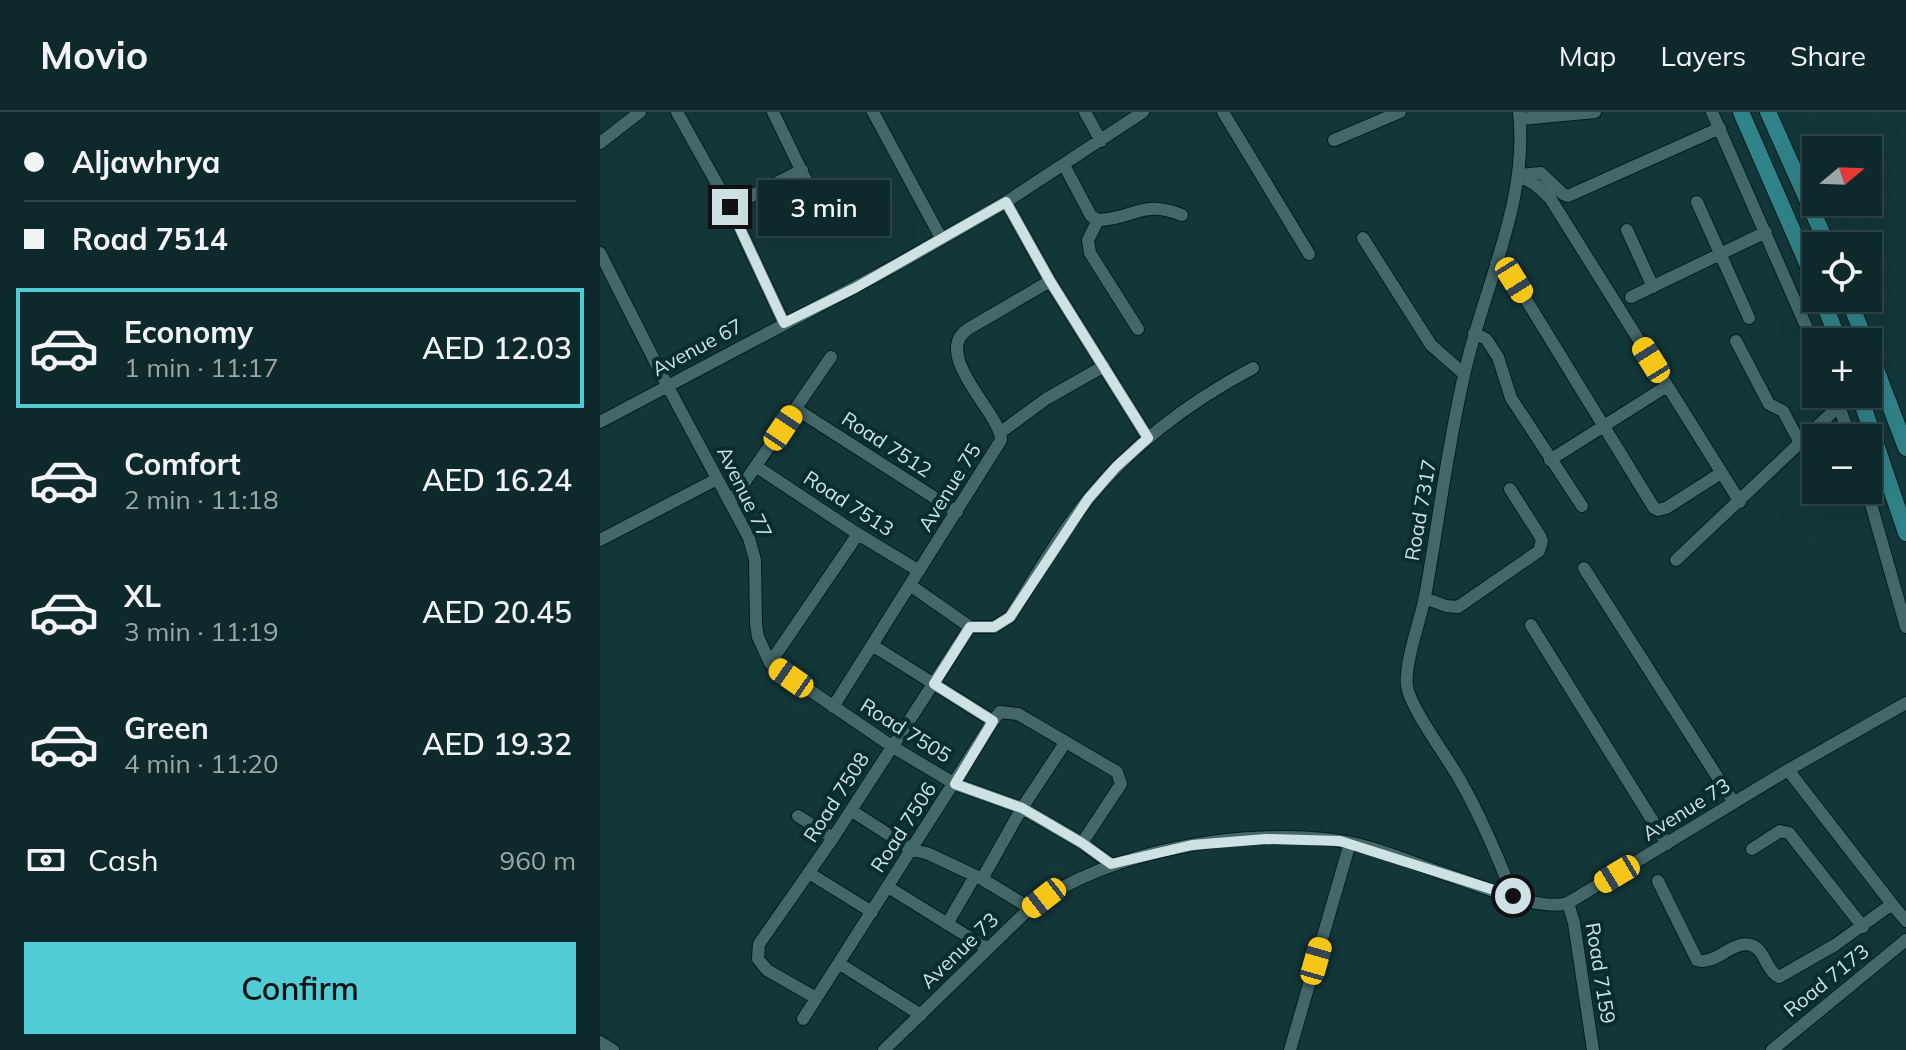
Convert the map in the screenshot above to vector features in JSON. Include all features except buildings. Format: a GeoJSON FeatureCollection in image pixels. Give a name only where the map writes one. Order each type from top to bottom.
{"type":"FeatureCollection","features":[{"type":"Feature","properties":{"kind":"main road"},"geometry":{"type":"LineString","coordinates":[[1741,112],[1802,252]]}},
{"type":"Feature","properties":{"kind":"main road"},"geometry":{"type":"LineString","coordinates":[[1768,112],[1822,232]]}},
{"type":"Feature","properties":{"kind":"main road"},"geometry":{"type":"LineString","coordinates":[[1882,385],[1906,448]]}},
{"type":"Feature","properties":{"kind":"main road"},"geometry":{"type":"LineString","coordinates":[[1864,408],[1906,533]]}},
{"type":"Feature","properties":{"kind":"street"},"geometry":{"type":"LineString","coordinates":[[600,143],[640,112]]}},
{"type":"Feature","properties":{"kind":"street"},"geometry":{"type":"LineString","coordinates":[[677,112],[730,207],[784,323]]}},
{"type":"Feature","properties":{"kind":"street"},"geometry":{"type":"LineString","coordinates":[[773,112],[818,205]]}},
{"type":"Feature","properties":{"kind":"street"},"geometry":{"type":"LineString","coordinates":[[873,112],[941,238]]}},
{"type":"Feature","properties":{"kind":"street"},"geometry":{"type":"LineString","coordinates":[[1085,112],[1101,141]]}},
{"type":"Feature","properties":{"kind":"street","name":"Avenue 67"},"geometry":{"type":"LineString","coordinates":[[600,422],[855,288],[1006,202],[1143,112]]}},
{"type":"Feature","properties":{"kind":"street"},"geometry":{"type":"LineString","coordinates":[[1223,112],[1309,254]]}},
{"type":"Feature","properties":{"kind":"street"},"geometry":{"type":"LineString","coordinates":[[1334,140],[1400,112]]}},
{"type":"Feature","properties":{"kind":"street"},"geometry":{"type":"LineString","coordinates":[[1520,116],[1595,112]]}},
{"type":"Feature","properties":{"kind":"street"},"geometry":{"type":"LineString","coordinates":[[1712,112],[1807,328]]}},
{"type":"Feature","properties":{"kind":"street","name":"Road 7317"},"geometry":{"type":"LineString","coordinates":[[1513,896],[1462,783],[1409,693],[1407,675],[1425,598],[1464,374],[1508,224],[1519,175],[1520,116]]}},
{"type":"Feature","properties":{"kind":"street"},"geometry":{"type":"LineString","coordinates":[[1519,175],[1545,175],[1568,196],[1720,128]]}},
{"type":"Feature","properties":{"kind":"street"},"geometry":{"type":"LineString","coordinates":[[1064,165],[1091,216],[1098,220],[1152,208],[1165,208],[1182,215]]}},
{"type":"Feature","properties":{"kind":"street"},"geometry":{"type":"LineString","coordinates":[[730,207],[802,170]]}},
{"type":"Feature","properties":{"kind":"street"},"geometry":{"type":"LineString","coordinates":[[1519,175],[1550,198],[1740,502]]}},
{"type":"Feature","properties":{"kind":"street"},"geometry":{"type":"LineString","coordinates":[[1006,202],[1050,281],[1148,438]]}},
{"type":"Feature","properties":{"kind":"street"},"geometry":{"type":"LineString","coordinates":[[1697,202],[1749,318]]}},
{"type":"Feature","properties":{"kind":"street"},"geometry":{"type":"LineString","coordinates":[[1098,220],[1088,240],[1090,253],[1138,329]]}},
{"type":"Feature","properties":{"kind":"street"},"geometry":{"type":"LineString","coordinates":[[1627,230],[1653,287]]}},
{"type":"Feature","properties":{"kind":"street"},"geometry":{"type":"LineString","coordinates":[[1631,297],[1766,232]]}},
{"type":"Feature","properties":{"kind":"street"},"geometry":{"type":"LineString","coordinates":[[1363,238],[1431,345],[1464,374]]}},
{"type":"Feature","properties":{"kind":"street","name":"Avenue 77"},"geometry":{"type":"LineString","coordinates":[[600,253],[749,538],[755,560],[758,637],[770,663]]}},
{"type":"Feature","properties":{"kind":"street"},"geometry":{"type":"LineString","coordinates":[[1496,263],[1514,280],[1651,504],[1658,510],[1666,508],[1721,473]]}},
{"type":"Feature","properties":{"kind":"street","name":"Avenue 75"},"geometry":{"type":"LineString","coordinates":[[833,707],[999,443],[1001,432],[969,381],[957,344],[962,333],[1050,281]]}},
{"type":"Feature","properties":{"kind":"street"},"geometry":{"type":"LineString","coordinates":[[1474,333],[1486,339],[1498,357],[1511,398],[1582,506]]}},
{"type":"Feature","properties":{"kind":"street"},"geometry":{"type":"LineString","coordinates":[[1736,341],[1769,404],[1783,411],[1800,443]]}},
{"type":"Feature","properties":{"kind":"street"},"geometry":{"type":"LineString","coordinates":[[731,502],[831,357]]}},
{"type":"Feature","properties":{"kind":"street"},"geometry":{"type":"LineString","coordinates":[[1001,432],[1046,399],[1104,366]]}},
{"type":"Feature","properties":{"kind":"street"},"geometry":{"type":"LineString","coordinates":[[910,585],[970,627],[994,627],[1010,617],[1088,499],[1116,467],[1201,398],[1253,368]]}},
{"type":"Feature","properties":{"kind":"street"},"geometry":{"type":"LineString","coordinates":[[1550,460],[1667,386]]}},
{"type":"Feature","properties":{"kind":"street"},"geometry":{"type":"LineString","coordinates":[[1676,560],[1800,443],[1829,408]]}},
{"type":"Feature","properties":{"kind":"street","name":"Road 7512"},"geometry":{"type":"LineString","coordinates":[[796,409],[957,512]]}},
{"type":"Feature","properties":{"kind":"street","name":"Road 7513"},"geometry":{"type":"LineString","coordinates":[[757,467],[919,571]]}},
{"type":"Feature","properties":{"kind":"street"},"geometry":{"type":"LineString","coordinates":[[600,540],[717,479]]}},
{"type":"Feature","properties":{"kind":"street"},"geometry":{"type":"LineString","coordinates":[[1425,598],[1458,607],[1539,551],[1540,536],[1510,489]]}},
{"type":"Feature","properties":{"kind":"street"},"geometry":{"type":"LineString","coordinates":[[1871,504],[1906,627]]}},
{"type":"Feature","properties":{"kind":"street"},"geometry":{"type":"LineString","coordinates":[[770,663],[858,534]]}},
{"type":"Feature","properties":{"kind":"street"},"geometry":{"type":"LineString","coordinates":[[1584,568],[1734,803]]}},
{"type":"Feature","properties":{"kind":"street"},"geometry":{"type":"LineString","coordinates":[[1531,625],[1667,844]]}},
{"type":"Feature","properties":{"kind":"street","name":"Road 7508"},"geometry":{"type":"LineString","coordinates":[[816,998],[762,965],[757,951],[767,930],[852,811],[970,627]]}},
{"type":"Feature","properties":{"kind":"street"},"geometry":{"type":"LineString","coordinates":[[872,645],[993,721],[1000,712],[1018,714],[1117,772],[1121,784],[1082,843]]}},
{"type":"Feature","properties":{"kind":"street","name":"Road 7505"},"geometry":{"type":"LineString","coordinates":[[770,663],[893,747],[955,784],[1022,808],[1111,864]]}},
{"type":"Feature","properties":{"kind":"street","name":"Avenue 73"},"geometry":{"type":"LineString","coordinates":[[884,1050],[1030,908],[1111,864],[1192,845],[1266,839],[1350,843],[1513,896],[1550,906],[1568,903],[1788,770],[1906,703]]}},
{"type":"Feature","properties":{"kind":"street","name":"Road 7506"},"geometry":{"type":"LineString","coordinates":[[803,1019],[993,721]]}},
{"type":"Feature","properties":{"kind":"street"},"geometry":{"type":"LineString","coordinates":[[947,924],[1065,743]]}},
{"type":"Feature","properties":{"kind":"street"},"geometry":{"type":"LineString","coordinates":[[1788,770],[1906,921]]}},
{"type":"Feature","properties":{"kind":"street"},"geometry":{"type":"LineString","coordinates":[[852,811],[911,849],[929,854],[978,878],[1030,908]]}},
{"type":"Feature","properties":{"kind":"street"},"geometry":{"type":"LineString","coordinates":[[798,816],[833,838]]}},
{"type":"Feature","properties":{"kind":"street"},"geometry":{"type":"LineString","coordinates":[[1752,849],[1780,831],[1789,833],[1863,927]]}},
{"type":"Feature","properties":{"kind":"street"},"geometry":{"type":"LineString","coordinates":[[1290,1050],[1350,843]]}},
{"type":"Feature","properties":{"kind":"street"},"geometry":{"type":"LineString","coordinates":[[809,873],[872,912]]}},
{"type":"Feature","properties":{"kind":"street"},"geometry":{"type":"LineString","coordinates":[[1658,881],[1694,956],[1701,962],[1750,945],[1756,947],[1774,975],[1782,977],[1863,927],[1892,904]]}},
{"type":"Feature","properties":{"kind":"street"},"geometry":{"type":"LineString","coordinates":[[888,887],[988,949]]}},
{"type":"Feature","properties":{"kind":"street","name":"Road 7159"},"geometry":{"type":"LineString","coordinates":[[1568,903],[1574,923],[1593,1050]]}},
{"type":"Feature","properties":{"kind":"street","name":"Road 7173"},"geometry":{"type":"LineString","coordinates":[[1772,1050],[1906,940]]}},
{"type":"Feature","properties":{"kind":"street"},"geometry":{"type":"LineString","coordinates":[[840,964],[921,1015]]}},
{"type":"Feature","properties":{"kind":"street"},"geometry":{"type":"LineString","coordinates":[[600,1042],[613,1050]]}},
{"type":"Feature","properties":{"kind":"route"},"geometry":{"type":"LineString","coordinates":[[730,207],[784,323],[855,288],[1006,202],[1050,281],[1148,438],[1116,467],[1088,499],[1010,617],[994,627],[970,627],[934,684],[993,721],[955,784],[1022,808],[1111,864],[1192,845],[1266,839],[1340,841],[1513,896]]}}]}
